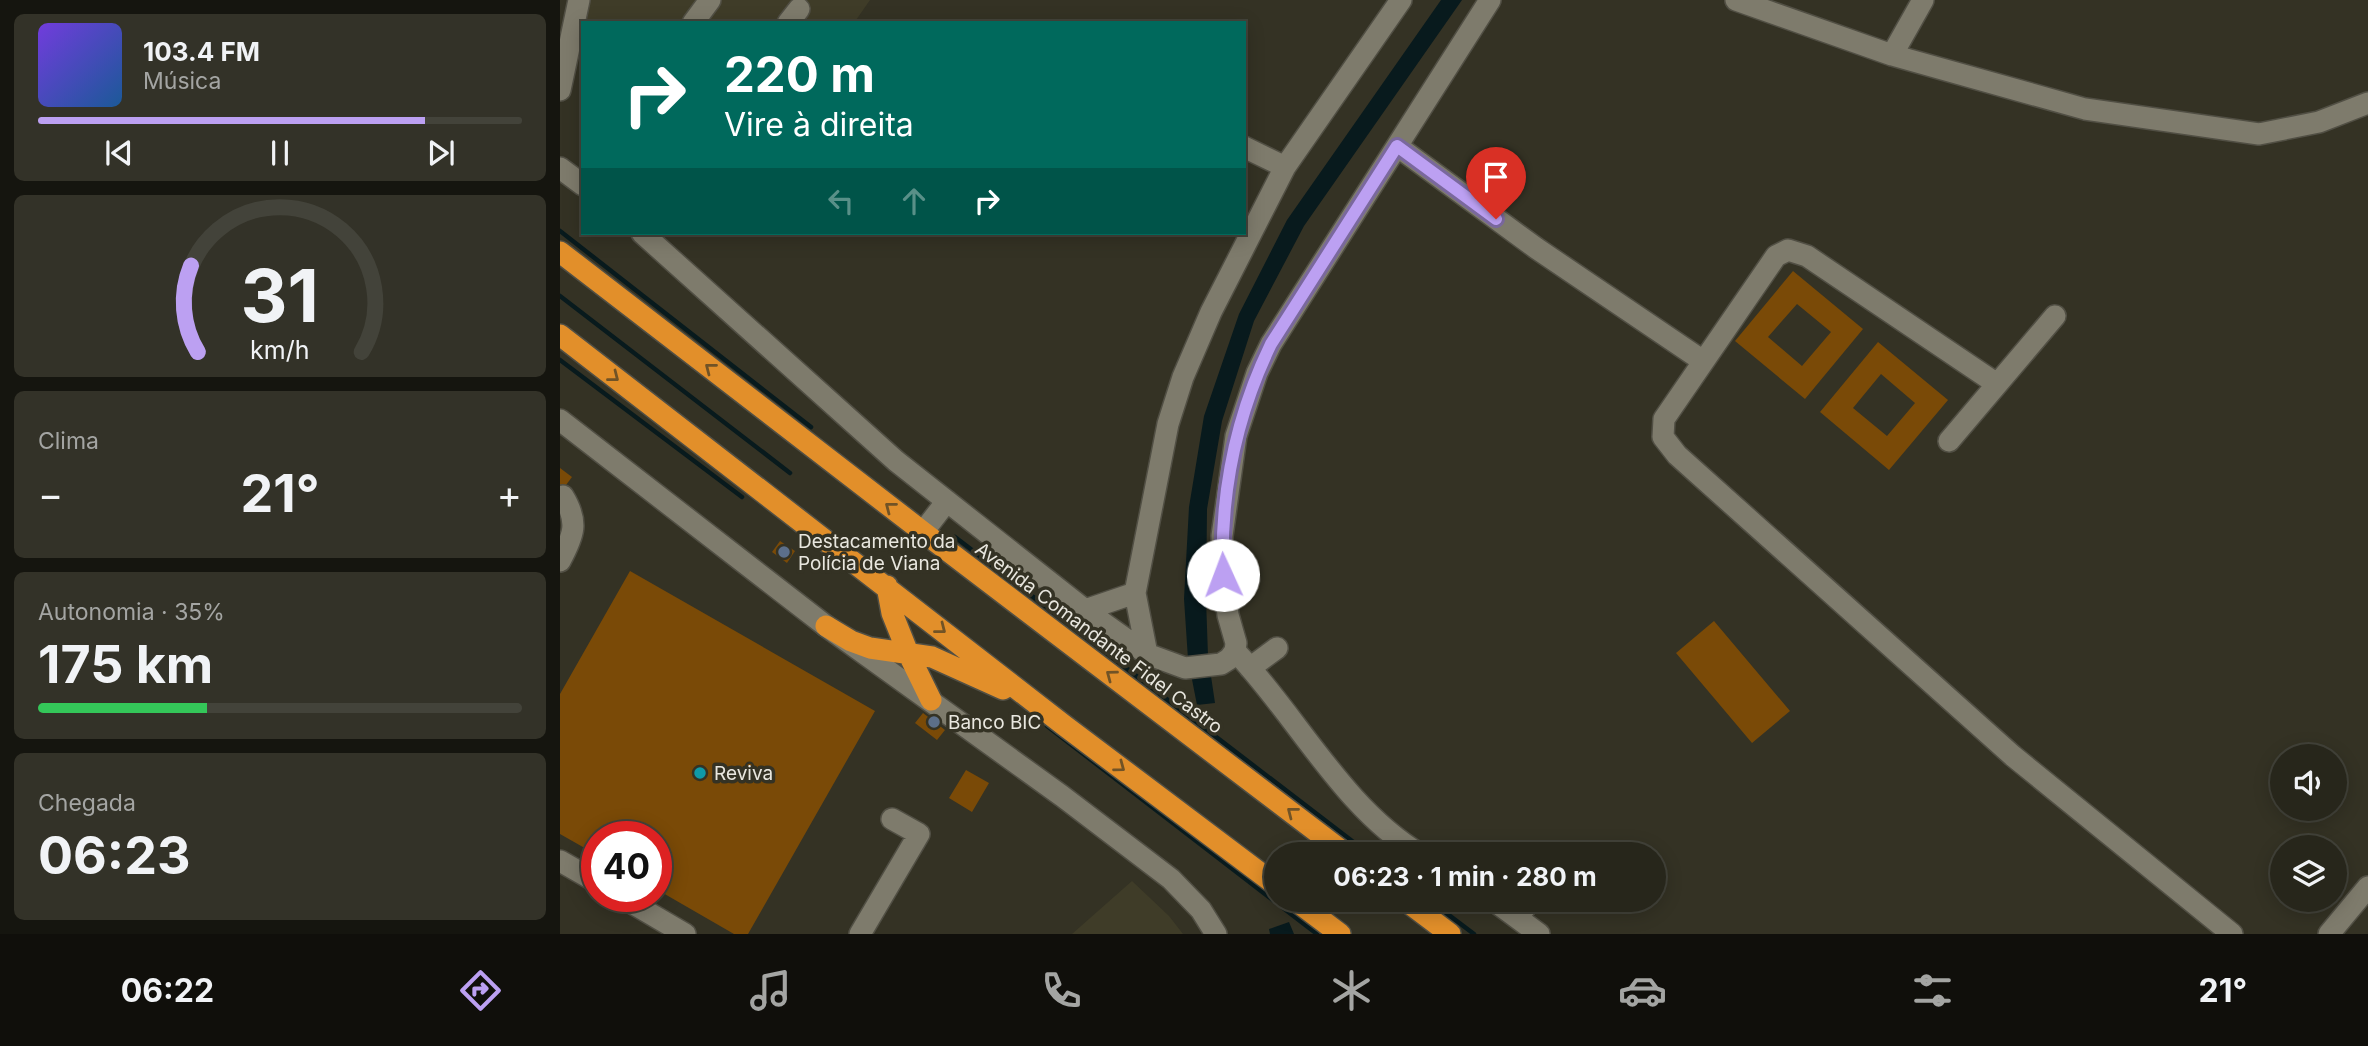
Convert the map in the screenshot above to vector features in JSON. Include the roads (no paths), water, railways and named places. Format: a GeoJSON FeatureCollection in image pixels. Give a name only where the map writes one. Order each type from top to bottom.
{"type":"FeatureCollection","features":[{"type":"Feature","properties":{"kind":"highway","name":"Avenida Comandante Fidel Castro"},"geometry":{"type":"LineString","coordinates":[[560,252],[1330,842]]}},
{"type":"Feature","properties":{"kind":"highway"},"geometry":{"type":"LineString","coordinates":[[560,335],[1065,726],[1264,876]]}},
{"type":"Feature","properties":{"kind":"highway"},"geometry":{"type":"LineString","coordinates":[[887,586],[892,613],[908,653],[932,700]]}},
{"type":"Feature","properties":{"kind":"highway"},"geometry":{"type":"LineString","coordinates":[[851,641],[863,642],[879,638],[892,613]]}},
{"type":"Feature","properties":{"kind":"highway"},"geometry":{"type":"LineString","coordinates":[[826,626],[851,641],[870,648],[932,657],[954,666],[1012,693],[1065,726]]}},
{"type":"Feature","properties":{"kind":"highway"},"geometry":{"type":"LineString","coordinates":[[1311,912],[1340,934]]}},
{"type":"Feature","properties":{"kind":"highway"},"geometry":{"type":"LineString","coordinates":[[1421,912],[1450,934]]}},
{"type":"Feature","properties":{"kind":"street"},"geometry":{"type":"LineString","coordinates":[[560,90],[577,39],[579,0]]}},
{"type":"Feature","properties":{"kind":"street"},"geometry":{"type":"LineString","coordinates":[[694,21],[710,0]]}},
{"type":"Feature","properties":{"kind":"street"},"geometry":{"type":"LineString","coordinates":[[1147,654],[1135,593],[1168,424],[1183,377],[1210,312],[1284,167],[1401,0]]}},
{"type":"Feature","properties":{"kind":"street"},"geometry":{"type":"LineString","coordinates":[[1228,658],[1236,643],[1228,615],[1222,536],[1236,436],[1244,409],[1271,344],[1490,0]]}},
{"type":"Feature","properties":{"kind":"street"},"geometry":{"type":"LineString","coordinates":[[1736,0],[1892,55],[2085,109],[2259,134],[2319,122],[2368,103]]}},
{"type":"Feature","properties":{"kind":"street"},"geometry":{"type":"LineString","coordinates":[[1892,55],[1923,0]]}},
{"type":"Feature","properties":{"kind":"street"},"geometry":{"type":"LineString","coordinates":[[1397,146],[1536,248],[1703,361]]}},
{"type":"Feature","properties":{"kind":"street"},"geometry":{"type":"LineString","coordinates":[[1246,148],[1284,167]]}},
{"type":"Feature","properties":{"kind":"street"},"geometry":{"type":"LineString","coordinates":[[560,168],[581,184]]}},
{"type":"Feature","properties":{"kind":"street"},"geometry":{"type":"LineString","coordinates":[[644,235],[896,461],[1085,610],[1147,654],[1170,664],[1185,668],[1228,658],[1251,667],[1355,799],[1400,842]]}},
{"type":"Feature","properties":{"kind":"street"},"geometry":{"type":"LineString","coordinates":[[1997,383],[1807,256],[1787,250],[1776,256],[1664,419],[1663,437],[1677,455],[2013,756],[2232,934]]}},
{"type":"Feature","properties":{"kind":"street"},"geometry":{"type":"LineString","coordinates":[[1949,440],[2055,316]]}},
{"type":"Feature","properties":{"kind":"street"},"geometry":{"type":"LineString","coordinates":[[560,420],[826,626],[932,700],[1171,879],[1201,910],[1216,934]]}},
{"type":"Feature","properties":{"kind":"street"},"geometry":{"type":"LineString","coordinates":[[560,561],[573,531],[573,517],[563,496]]}},
{"type":"Feature","properties":{"kind":"street"},"geometry":{"type":"LineString","coordinates":[[923,532],[947,500]]}},
{"type":"Feature","properties":{"kind":"street"},"geometry":{"type":"LineString","coordinates":[[1085,610],[1135,593]]}},
{"type":"Feature","properties":{"kind":"street"},"geometry":{"type":"LineString","coordinates":[[1251,667],[1277,648]]}},
{"type":"Feature","properties":{"kind":"street"},"geometry":{"type":"LineString","coordinates":[[860,934],[919,834],[892,819]]}},
{"type":"Feature","properties":{"kind":"street"},"geometry":{"type":"LineString","coordinates":[[560,861],[581,873]]}},
{"type":"Feature","properties":{"kind":"street"},"geometry":{"type":"LineString","coordinates":[[2329,934],[2368,887]]}},
{"type":"Feature","properties":{"kind":"street"},"geometry":{"type":"LineString","coordinates":[[647,912],[685,934]]}},
{"type":"Feature","properties":{"kind":"street"},"geometry":{"type":"LineString","coordinates":[[1510,912],[1539,934]]}},
{"type":"Feature","properties":{"kind":"street"},"geometry":{"type":"LineString","coordinates":[[1518,918],[1522,912]]}},
{"type":"Feature","properties":{"kind":"waterway"},"geometry":{"type":"LineString","coordinates":[[560,231],[811,427]]}},
{"type":"Feature","properties":{"kind":"waterway"},"geometry":{"type":"LineString","coordinates":[[560,296],[790,473]]}},
{"type":"Feature","properties":{"kind":"waterway"},"geometry":{"type":"LineString","coordinates":[[560,360],[742,497]]}},
{"type":"Feature","properties":{"kind":"waterway"},"geometry":{"type":"LineString","coordinates":[[955,537],[1353,842]]}},
{"type":"Feature","properties":{"kind":"waterway"},"geometry":{"type":"LineString","coordinates":[[1047,726],[1317,934]]}},
{"type":"Feature","properties":{"kind":"waterway"},"geometry":{"type":"LineString","coordinates":[[1445,912],[1474,934]]}},
{"type":"Feature","properties":{"kind":"place","name":"Destacamento da Polícia de Viana"},"geometry":{"type":"Point","coordinates":[784,552]}},
{"type":"Feature","properties":{"kind":"place","name":"Banco BIC"},"geometry":{"type":"Point","coordinates":[934,722]}},
{"type":"Feature","properties":{"kind":"place","name":"Reviva"},"geometry":{"type":"Point","coordinates":[700,773]}}]}
